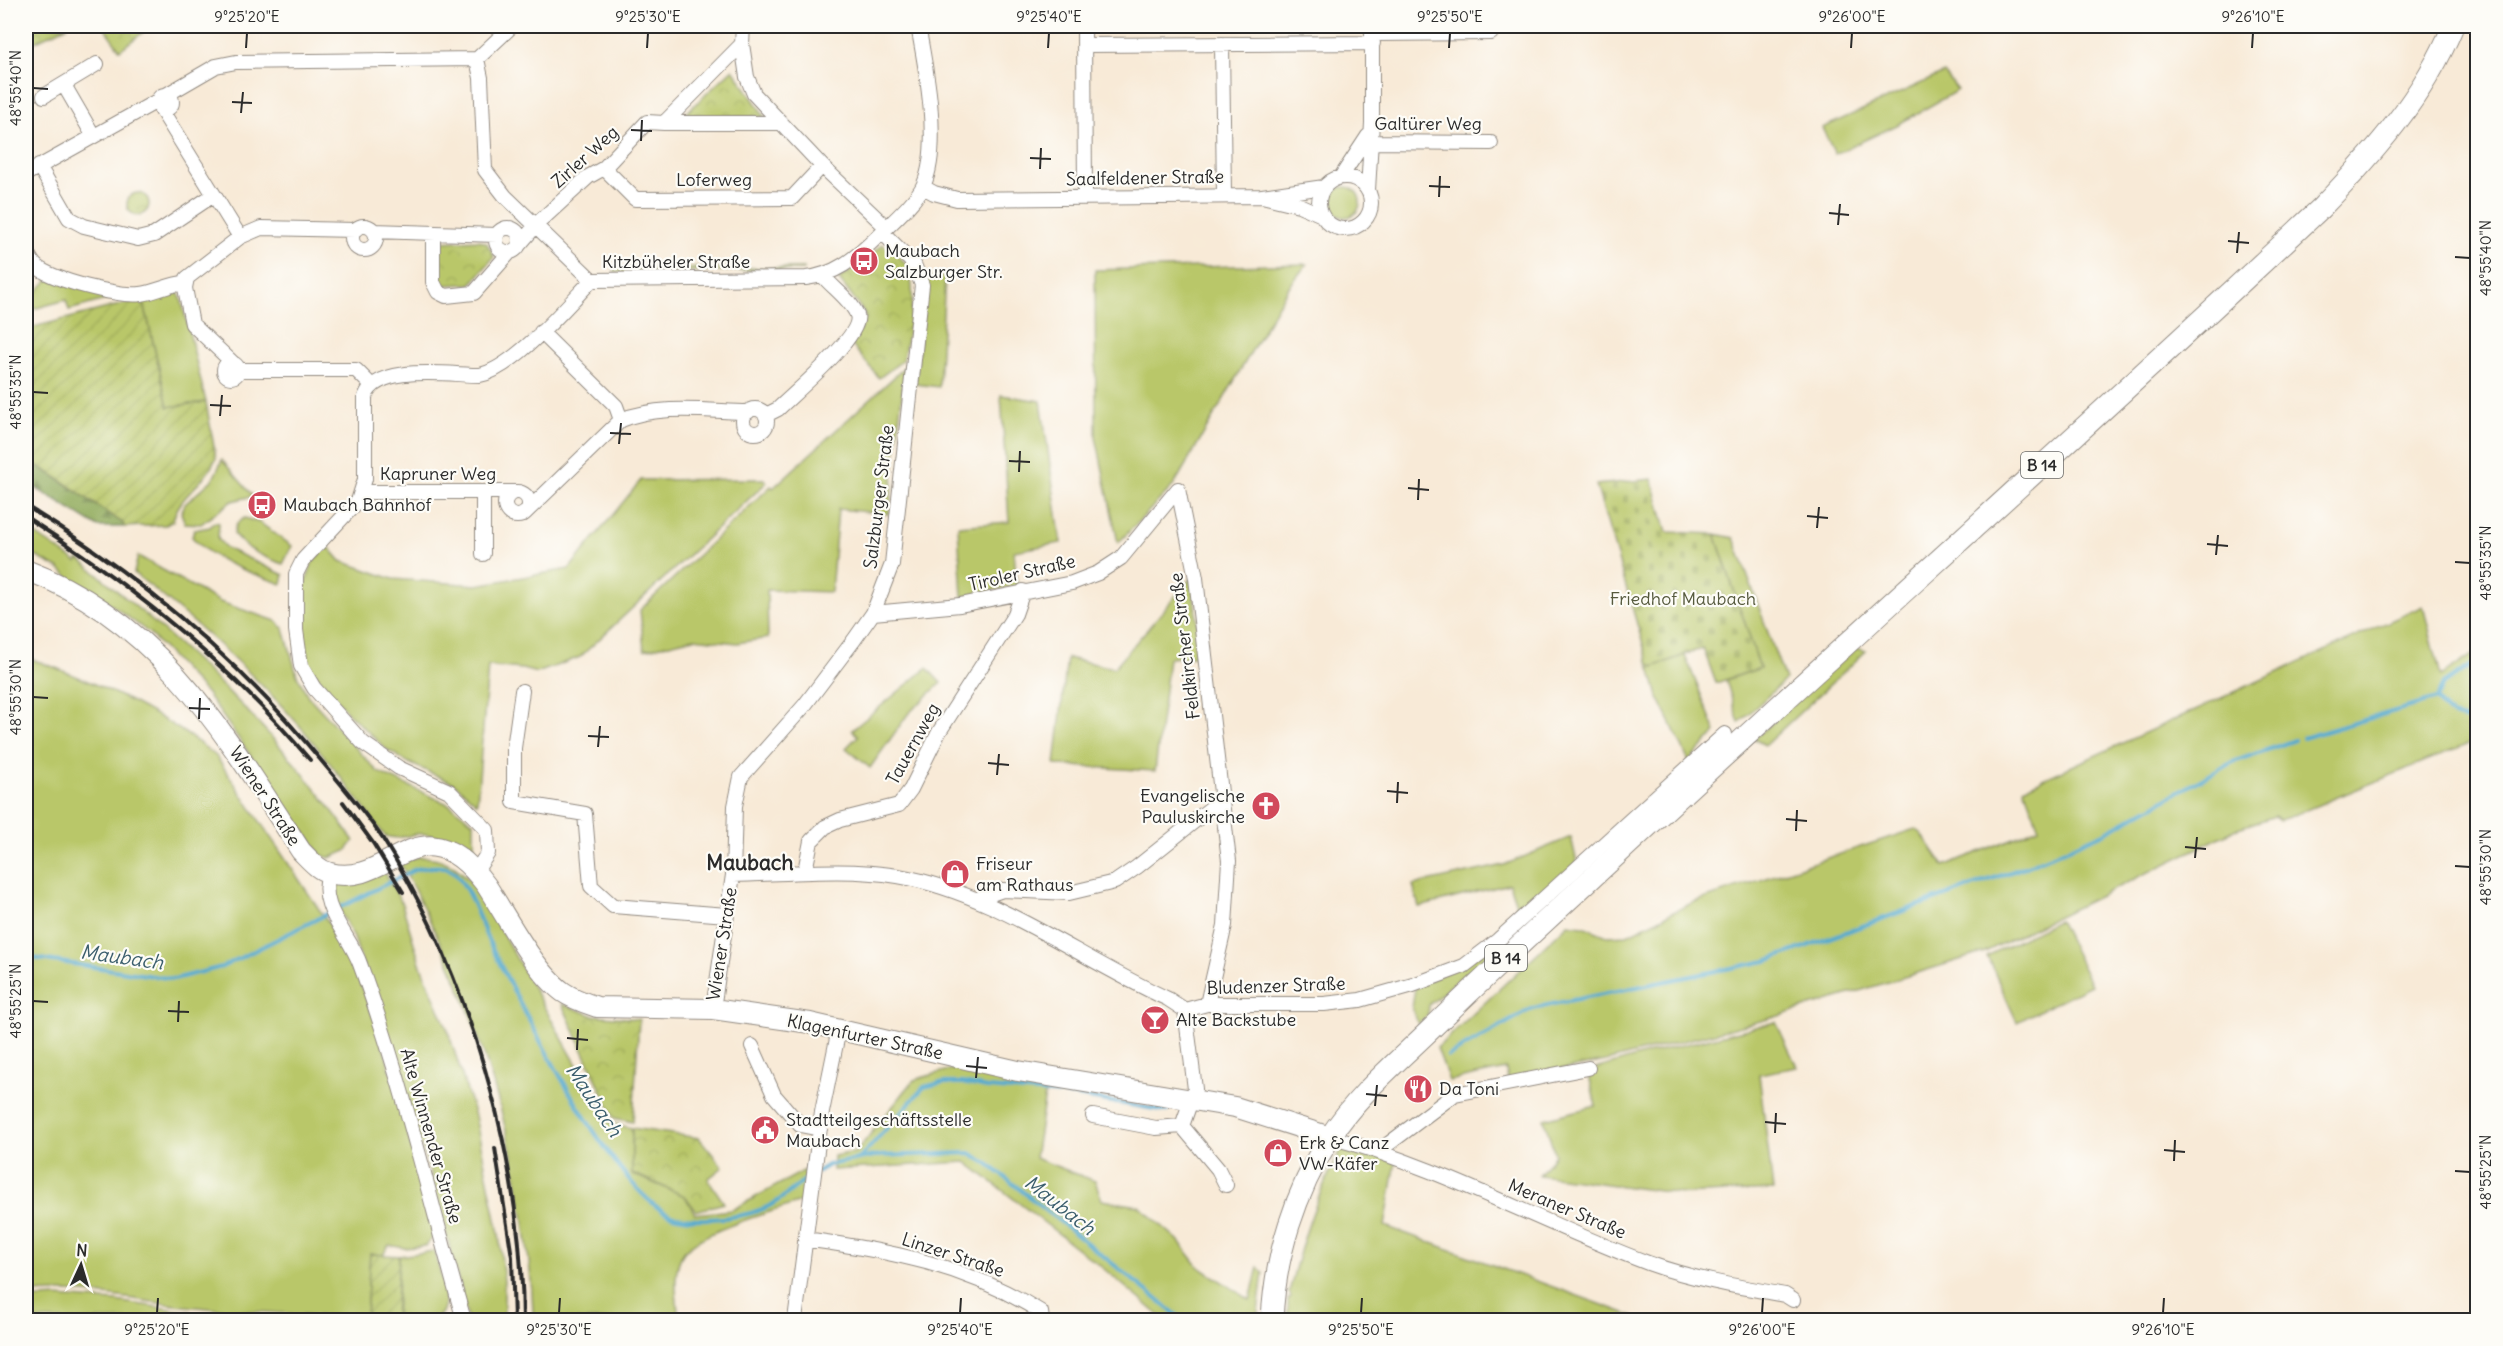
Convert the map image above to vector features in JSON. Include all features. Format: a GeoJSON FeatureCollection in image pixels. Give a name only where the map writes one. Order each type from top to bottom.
{"type":"FeatureCollection","features":[{"type":"Feature","properties":{"kind":"main road","name":"B 14"},"geometry":{"type":"LineString","coordinates":[[1272,1320],[1277,1263],[1291,1219],[1330,1137],[1358,1099],[1492,971],[2320,209],[2372,156],[2420,91],[2453,26]]}},
{"type":"Feature","properties":{"kind":"street"},"geometry":{"type":"LineString","coordinates":[[26,174],[93,135],[161,100],[216,66],[236,62],[477,59],[512,26]]}},
{"type":"Feature","properties":{"kind":"street"},"geometry":{"type":"LineString","coordinates":[[742,44],[743,26]]}},
{"type":"Feature","properties":{"kind":"street"},"geometry":{"type":"LineString","coordinates":[[918,26],[930,121],[928,171],[923,187]]}},
{"type":"Feature","properties":{"kind":"street"},"geometry":{"type":"LineString","coordinates":[[1084,26],[1085,197]]}},
{"type":"Feature","properties":{"kind":"street"},"geometry":{"type":"LineString","coordinates":[[1084,45],[1222,44],[1372,34],[1491,33]]}},
{"type":"Feature","properties":{"kind":"street"},"geometry":{"type":"LineString","coordinates":[[1368,143],[1341,177],[1324,187],[1319,201],[1322,215],[1327,221],[1340,228],[1354,227],[1366,219],[1370,212],[1368,143],[1372,123],[1372,34]]}},
{"type":"Feature","properties":{"kind":"street","name":"Salzburger Straße"},"geometry":{"type":"LineString","coordinates":[[733,875],[735,806],[741,777],[804,706],[873,613],[892,564],[922,285],[914,264],[884,229],[754,94],[747,77],[742,44]]}},
{"type":"Feature","properties":{"kind":"street","name":"Zirler Weg"},"geometry":{"type":"LineString","coordinates":[[433,234],[433,282],[438,292],[446,296],[474,293],[536,226],[588,177],[604,168],[647,122],[664,123],[742,44]]}},
{"type":"Feature","properties":{"kind":"street"},"geometry":{"type":"LineString","coordinates":[[1222,44],[1224,195]]}},
{"type":"Feature","properties":{"kind":"street"},"geometry":{"type":"LineString","coordinates":[[477,59],[481,78],[485,170],[505,196],[592,280]]}},
{"type":"Feature","properties":{"kind":"street"},"geometry":{"type":"LineString","coordinates":[[44,96],[97,64]]}},
{"type":"Feature","properties":{"kind":"street"},"geometry":{"type":"LineString","coordinates":[[64,84],[93,135]]}},
{"type":"Feature","properties":{"kind":"street"},"geometry":{"type":"LineString","coordinates":[[161,100],[212,196],[240,237]]}},
{"type":"Feature","properties":{"kind":"street"},"geometry":{"type":"LineString","coordinates":[[664,123],[781,123]]}},
{"type":"Feature","properties":{"kind":"street","name":"Galtürer Weg"},"geometry":{"type":"LineString","coordinates":[[1368,143],[1491,143]]}},
{"type":"Feature","properties":{"kind":"street"},"geometry":{"type":"LineString","coordinates":[[39,166],[69,218],[103,231],[138,239],[154,235],[212,196]]}},
{"type":"Feature","properties":{"kind":"street","name":"Loferweg"},"geometry":{"type":"LineString","coordinates":[[604,168],[635,199],[792,198],[822,166]]}},
{"type":"Feature","properties":{"kind":"street"},"geometry":{"type":"LineString","coordinates":[[1341,177],[1358,180],[1368,190]]}},
{"type":"Feature","properties":{"kind":"street","name":"Saalfeldener Straße"},"geometry":{"type":"LineString","coordinates":[[923,187],[934,193],[957,199],[1262,196],[1324,187]]}},
{"type":"Feature","properties":{"kind":"street","name":"Kitzbüheler Straße"},"geometry":{"type":"LineString","coordinates":[[371,385],[381,379],[399,374],[480,375],[492,372],[503,366],[540,332],[592,280],[823,276],[846,265],[923,187]]}},
{"type":"Feature","properties":{"kind":"street","name":"Saalfeldener Straße"},"geometry":{"type":"LineString","coordinates":[[1262,196],[1299,205],[1322,215]]}},
{"type":"Feature","properties":{"kind":"street"},"geometry":{"type":"LineString","coordinates":[[476,872],[483,863],[489,846],[487,830],[482,824],[448,791],[399,768],[363,743],[314,688],[301,666],[296,630],[296,574],[303,560],[350,511],[362,492],[365,479],[365,398],[371,385],[356,370],[236,367],[192,324],[185,283],[190,276],[240,237],[261,228],[355,230],[366,226],[374,231],[497,235]]}},
{"type":"Feature","properties":{"kind":"street"},"geometry":{"type":"LineString","coordinates":[[502,229],[513,229],[520,238],[515,248],[499,247],[497,235],[502,229]]}},
{"type":"Feature","properties":{"kind":"street"},"geometry":{"type":"LineString","coordinates":[[355,230],[352,237],[355,245],[366,250],[375,243],[374,231]]}},
{"type":"Feature","properties":{"kind":"street"},"geometry":{"type":"LineString","coordinates":[[26,249],[35,266],[47,273],[111,291],[139,294],[169,284],[185,283]]}},
{"type":"Feature","properties":{"kind":"street"},"geometry":{"type":"LineString","coordinates":[[766,415],[778,409],[845,344],[855,329],[858,321],[855,310],[823,276]]}},
{"type":"Feature","properties":{"kind":"street"},"geometry":{"type":"LineString","coordinates":[[540,332],[616,406],[621,420],[640,412],[748,412],[757,409],[766,415],[767,422],[764,429],[753,433],[744,425],[748,412]]}},
{"type":"Feature","properties":{"kind":"street","name":"Kapruner Weg"},"geometry":{"type":"LineString","coordinates":[[362,492],[515,492],[506,499],[507,511],[519,516],[526,512],[621,420]]}},
{"type":"Feature","properties":{"kind":"street","name":"Tiroler Straße"},"geometry":{"type":"LineString","coordinates":[[873,613],[960,606],[1023,591],[1072,583],[1098,573],[1121,558],[1178,489]]}},
{"type":"Feature","properties":{"kind":"street","name":"Feldkircher Straße"},"geometry":{"type":"LineString","coordinates":[[1178,489],[1196,578],[1229,861],[1225,925],[1207,1004]]}},
{"type":"Feature","properties":{"kind":"street"},"geometry":{"type":"LineString","coordinates":[[483,493],[483,554]]}},
{"type":"Feature","properties":{"kind":"street","name":"Wiener Straße"},"geometry":{"type":"LineString","coordinates":[[26,570],[69,588],[118,622],[170,667],[208,711],[301,851],[317,867],[329,873],[354,874],[408,850],[431,847],[455,854],[476,872],[542,970],[562,991],[580,1001],[597,1007],[713,1009],[733,875],[805,872],[896,876],[939,886],[977,899],[1185,1010]]}},
{"type":"Feature","properties":{"kind":"street","name":"Tauernweg"},"geometry":{"type":"LineString","coordinates":[[805,872],[811,841],[825,827],[840,820],[899,805],[911,789],[939,732],[1016,614],[1023,591]]}},
{"type":"Feature","properties":{"kind":"street"},"geometry":{"type":"LineString","coordinates":[[522,691],[514,748],[513,802],[585,814],[591,886],[613,906],[634,910],[727,915]]}},
{"type":"Feature","properties":{"kind":"street","name":"Bludenzer Straße"},"geometry":{"type":"LineString","coordinates":[[1185,1010],[1207,1004],[1324,1004],[1360,1000],[1413,985],[1464,966],[1498,940],[1725,734]]}},
{"type":"Feature","properties":{"kind":"street"},"geometry":{"type":"LineString","coordinates":[[977,899],[1003,890],[1069,893],[1115,882],[1221,800]]}},
{"type":"Feature","properties":{"kind":"street","name":"Alte Winnender Straße"},"geometry":{"type":"LineString","coordinates":[[329,873],[324,886],[326,901],[360,962],[429,1182],[442,1242],[464,1320]]}},
{"type":"Feature","properties":{"kind":"street","name":"Klagenfurter Straße"},"geometry":{"type":"LineString","coordinates":[[713,1009],[839,1029],[1018,1071],[1194,1099]]}},
{"type":"Feature","properties":{"kind":"street"},"geometry":{"type":"LineString","coordinates":[[1182,1126],[1194,1099],[1192,1056],[1185,1010]]}},
{"type":"Feature","properties":{"kind":"street"},"geometry":{"type":"LineString","coordinates":[[795,1320],[815,1160],[839,1029]]}},
{"type":"Feature","properties":{"kind":"street"},"geometry":{"type":"LineString","coordinates":[[752,1046],[774,1095],[800,1125],[820,1129]]}},
{"type":"Feature","properties":{"kind":"street"},"geometry":{"type":"LineString","coordinates":[[1379,1150],[1455,1094],[1588,1068]]}},
{"type":"Feature","properties":{"kind":"street"},"geometry":{"type":"LineString","coordinates":[[1194,1099],[1235,1107],[1330,1137]]}},
{"type":"Feature","properties":{"kind":"street"},"geometry":{"type":"LineString","coordinates":[[1093,1116],[1156,1128],[1182,1126]]}},
{"type":"Feature","properties":{"kind":"street"},"geometry":{"type":"LineString","coordinates":[[1182,1126],[1218,1169],[1226,1185]]}},
{"type":"Feature","properties":{"kind":"street","name":"Meraner Straße"},"geometry":{"type":"LineString","coordinates":[[1330,1137],[1379,1150],[1458,1181],[1549,1223],[1649,1263],[1694,1278],[1785,1295],[1793,1300]]}},
{"type":"Feature","properties":{"kind":"street","name":"Linzer Straße"},"geometry":{"type":"LineString","coordinates":[[805,1239],[903,1254],[964,1273],[1010,1293],[1041,1312],[1042,1320]]}},
{"type":"Feature","properties":{"kind":"green space"},"geometry":{"type":"Polygon","coordinates":[[[26,26],[68,26],[26,46],[26,26]]]}},
{"type":"Feature","properties":{"kind":"green space"},"geometry":{"type":"Polygon","coordinates":[[[103,26],[151,26],[120,50],[103,26]]]}},
{"type":"Feature","properties":{"kind":"green space"},"geometry":{"type":"Polygon","coordinates":[[[733,69],[765,117],[682,117],[733,69]]]}},
{"type":"Feature","properties":{"kind":"green space"},"geometry":{"type":"Polygon","coordinates":[[[1944,73],[1958,90],[1897,125],[1835,154],[1822,128],[1944,73]]]}},
{"type":"Feature","properties":{"kind":"green space"},"geometry":{"type":"Polygon","coordinates":[[[1345,187],[1356,191],[1360,202],[1356,213],[1345,217],[1334,213],[1330,202],[1334,191],[1345,187]]]}},
{"type":"Feature","properties":{"kind":"green space"},"geometry":{"type":"Polygon","coordinates":[[[138,193],[146,196],[149,204],[146,212],[138,215],[130,212],[127,204],[130,196],[138,193]]]}},
{"type":"Feature","properties":{"kind":"green space"},"geometry":{"type":"Polygon","coordinates":[[[479,240],[487,243],[494,257],[471,284],[440,285],[438,242],[479,240]]]}},
{"type":"Feature","properties":{"kind":"green space"},"geometry":{"type":"Polygon","coordinates":[[[882,244],[904,262],[912,283],[912,296],[910,324],[903,360],[879,378],[850,343],[861,329],[865,314],[838,278],[858,267],[882,244]]]}},
{"type":"Feature","properties":{"kind":"green space"},"geometry":{"type":"Polygon","coordinates":[[[1307,264],[1288,288],[1174,485],[1118,543],[1096,437],[1095,270],[1307,264]]]}},
{"type":"Feature","properties":{"kind":"green space"},"geometry":{"type":"Polygon","coordinates":[[[614,268],[804,268],[804,270],[615,272],[614,268]]]}},
{"type":"Feature","properties":{"kind":"green space"},"geometry":{"type":"Polygon","coordinates":[[[927,277],[945,277],[939,387],[915,384],[927,277]]]}},
{"type":"Feature","properties":{"kind":"green space"},"geometry":{"type":"Polygon","coordinates":[[[49,279],[110,295],[109,299],[69,310],[66,300],[26,311],[26,302],[49,279]]]}},
{"type":"Feature","properties":{"kind":"green space"},"geometry":{"type":"Polygon","coordinates":[[[177,291],[181,298],[206,402],[168,407],[143,299],[177,291]]]}},
{"type":"Feature","properties":{"kind":"green space"},"geometry":{"type":"Polygon","coordinates":[[[143,299],[168,407],[206,402],[216,458],[206,475],[180,504],[173,521],[166,525],[124,527],[123,523],[39,466],[26,460],[26,329],[143,299]]]}},
{"type":"Feature","properties":{"kind":"green space"},"geometry":{"type":"Polygon","coordinates":[[[905,367],[889,514],[838,509],[831,592],[767,590],[768,638],[737,643],[694,638],[644,650],[640,610],[771,486],[773,488],[905,367]]]}},
{"type":"Feature","properties":{"kind":"green space"},"geometry":{"type":"Polygon","coordinates":[[[1001,395],[1041,401],[1061,543],[1014,551],[1017,585],[962,597],[958,526],[1009,522],[1001,395]]]}},
{"type":"Feature","properties":{"kind":"green space"},"geometry":{"type":"Polygon","coordinates":[[[26,460],[39,466],[123,523],[124,527],[98,527],[26,482],[26,460]]]}},
{"type":"Feature","properties":{"kind":"green space"},"geometry":{"type":"Polygon","coordinates":[[[222,460],[253,496],[232,501],[201,524],[185,523],[181,513],[185,504],[213,479],[222,460]]]}},
{"type":"Feature","properties":{"kind":"green space"},"geometry":{"type":"Polygon","coordinates":[[[764,479],[767,482],[580,657],[537,673],[522,669],[488,666],[477,803],[455,784],[407,762],[386,749],[348,713],[312,670],[304,642],[304,588],[312,563],[327,545],[341,561],[393,579],[477,585],[569,569],[641,480],[764,479]]]}},
{"type":"Feature","properties":{"kind":"green space","name":"Friedhof Maubach"},"geometry":{"type":"Polygon","coordinates":[[[1652,479],[1667,532],[1715,534],[1760,668],[1716,683],[1703,648],[1650,668],[1596,485],[1652,479]]]}},
{"type":"Feature","properties":{"kind":"green space"},"geometry":{"type":"Polygon","coordinates":[[[245,518],[260,523],[292,546],[283,564],[250,549],[234,534],[237,524],[245,518]]]}},
{"type":"Feature","properties":{"kind":"green space"},"geometry":{"type":"Polygon","coordinates":[[[215,522],[219,523],[218,539],[226,548],[284,575],[282,584],[222,560],[192,537],[194,530],[210,527],[215,522]]]}},
{"type":"Feature","properties":{"kind":"green space"},"geometry":{"type":"Polygon","coordinates":[[[26,528],[77,562],[79,559],[155,623],[227,690],[261,725],[325,800],[354,841],[346,851],[330,858],[321,855],[207,694],[149,633],[88,587],[75,582],[58,568],[26,551],[26,528]]]}},
{"type":"Feature","properties":{"kind":"green space"},"geometry":{"type":"Polygon","coordinates":[[[1715,534],[1734,538],[1785,680],[1739,723],[1726,680],[1760,668],[1715,534]]]}},
{"type":"Feature","properties":{"kind":"green space"},"geometry":{"type":"Polygon","coordinates":[[[138,556],[220,602],[276,621],[284,629],[297,675],[308,696],[378,772],[450,805],[474,823],[474,850],[470,854],[452,842],[431,835],[417,834],[398,838],[385,836],[321,751],[260,683],[177,608],[134,573],[138,556]]]}},
{"type":"Feature","properties":{"kind":"green space"},"geometry":{"type":"Polygon","coordinates":[[[1192,577],[1201,655],[1169,658],[1155,771],[1055,765],[1067,658],[1114,668],[1192,577]]]}},
{"type":"Feature","properties":{"kind":"green space"},"geometry":{"type":"Polygon","coordinates":[[[2423,606],[2441,676],[2477,652],[2477,740],[2289,817],[2280,820],[2275,816],[2241,827],[1985,952],[1772,1018],[1606,1061],[1508,1080],[1506,1069],[1449,1081],[1437,1048],[1568,924],[1583,926],[1607,936],[1627,935],[1694,902],[1915,829],[1921,833],[1944,866],[2039,828],[2024,788],[2423,606]]]}},
{"type":"Feature","properties":{"kind":"green space"},"geometry":{"type":"Polygon","coordinates":[[[1856,648],[1866,651],[1765,745],[1754,739],[1856,648]]]}},
{"type":"Feature","properties":{"kind":"green space"},"geometry":{"type":"Polygon","coordinates":[[[1685,655],[1716,732],[1689,761],[1658,697],[1650,668],[1685,655]]]}},
{"type":"Feature","properties":{"kind":"green space"},"geometry":{"type":"Polygon","coordinates":[[[26,657],[125,698],[172,725],[216,756],[341,942],[372,1012],[384,1049],[434,1235],[426,1246],[404,1248],[389,1245],[383,1255],[370,1254],[366,1318],[184,1306],[85,1293],[26,1294],[26,657]]]}},
{"type":"Feature","properties":{"kind":"green space"},"geometry":{"type":"Polygon","coordinates":[[[927,668],[941,683],[908,714],[870,768],[846,748],[858,736],[852,730],[927,668]]]}},
{"type":"Feature","properties":{"kind":"green space"},"geometry":{"type":"Polygon","coordinates":[[[1571,837],[1577,863],[1520,916],[1509,884],[1419,907],[1413,885],[1504,865],[1571,837]]]}},
{"type":"Feature","properties":{"kind":"green space"},"geometry":{"type":"Polygon","coordinates":[[[419,857],[428,857],[450,864],[475,885],[610,1123],[632,1128],[632,1174],[685,1196],[695,1214],[732,1210],[807,1169],[804,1201],[722,1229],[706,1236],[684,1252],[677,1267],[676,1276],[679,1320],[533,1320],[523,1216],[515,1169],[492,1078],[461,990],[400,863],[419,857]]]}},
{"type":"Feature","properties":{"kind":"green space"},"geometry":{"type":"Polygon","coordinates":[[[382,867],[401,901],[421,966],[447,1028],[475,1116],[499,1234],[504,1282],[504,1320],[468,1320],[433,1181],[354,938],[332,896],[333,887],[336,884],[382,867]]]}},
{"type":"Feature","properties":{"kind":"green space"},"geometry":{"type":"Polygon","coordinates":[[[2059,920],[2091,985],[2017,1022],[1987,956],[2059,920]]]}},
{"type":"Feature","properties":{"kind":"green space"},"geometry":{"type":"Polygon","coordinates":[[[1498,944],[1501,948],[1478,969],[1467,972],[1429,1005],[1428,1015],[1418,1024],[1412,1008],[1415,988],[1498,944]]]}},
{"type":"Feature","properties":{"kind":"green space"},"geometry":{"type":"Polygon","coordinates":[[[562,1004],[592,1015],[639,1019],[633,1122],[614,1118],[562,1004]]]}},
{"type":"Feature","properties":{"kind":"green space"},"geometry":{"type":"Polygon","coordinates":[[[1776,1022],[1797,1067],[1759,1074],[1773,1190],[1682,1194],[1539,1175],[1555,1155],[1544,1119],[1596,1106],[1588,1071],[1776,1022]]]}},
{"type":"Feature","properties":{"kind":"green space"},"geometry":{"type":"Polygon","coordinates":[[[959,1067],[1046,1088],[1035,1158],[1095,1181],[1102,1200],[1139,1206],[1178,1240],[1199,1267],[1250,1300],[1258,1267],[1263,1273],[1257,1320],[1165,1320],[1104,1269],[966,1162],[833,1170],[834,1156],[856,1152],[914,1080],[959,1067]]]}},
{"type":"Feature","properties":{"kind":"green space"},"geometry":{"type":"Polygon","coordinates":[[[632,1128],[699,1138],[723,1167],[708,1179],[724,1203],[696,1211],[685,1196],[632,1173],[632,1128]]]}},
{"type":"Feature","properties":{"kind":"green space"},"geometry":{"type":"Polygon","coordinates":[[[1344,1145],[1396,1162],[1385,1226],[1633,1316],[1631,1320],[1288,1320],[1288,1299],[1291,1297],[1289,1292],[1305,1235],[1318,1198],[1344,1145]]]}},
{"type":"Feature","properties":{"kind":"green space"},"geometry":{"type":"Polygon","coordinates":[[[434,1251],[444,1288],[444,1308],[440,1315],[429,1321],[396,1320],[399,1256],[434,1251]]]}},
{"type":"Feature","properties":{"kind":"green space"},"geometry":{"type":"Polygon","coordinates":[[[370,1254],[399,1256],[395,1320],[366,1318],[370,1254]]]}},
{"type":"Feature","properties":{"kind":"green space"},"geometry":{"type":"Polygon","coordinates":[[[56,1297],[116,1301],[191,1312],[187,1320],[26,1320],[26,1299],[56,1297]]]}},
{"type":"Feature","properties":{"kind":"waterway"},"geometry":{"type":"LineString","coordinates":[[2436,699],[2443,684],[2478,661]]}},
{"type":"Feature","properties":{"kind":"waterway"},"geometry":{"type":"LineString","coordinates":[[2303,738],[2436,699],[2451,716],[2478,722]]}},
{"type":"Feature","properties":{"kind":"waterway"},"geometry":{"type":"LineString","coordinates":[[1448,1056],[1533,1008],[1766,961],[2030,865],[2104,833],[2233,762],[2295,740]]}},
{"type":"Feature","properties":{"kind":"waterway","name":"Maubach"},"geometry":{"type":"LineString","coordinates":[[26,957],[174,979],[222,967],[416,869],[447,868],[463,883],[489,942],[545,1050],[572,1096],[599,1139],[627,1177],[653,1204],[677,1217],[712,1219],[738,1216],[771,1205],[811,1176]]}},
{"type":"Feature","properties":{"kind":"waterway"},"geometry":{"type":"LineString","coordinates":[[860,1158],[924,1087],[940,1083],[962,1083],[987,1088],[1065,1094],[1167,1111]]}},
{"type":"Feature","properties":{"kind":"waterway","name":"Maubach"},"geometry":{"type":"LineString","coordinates":[[817,1172],[828,1165],[874,1156],[970,1153],[987,1163],[1183,1320]]}},
{"type":"Feature","properties":{"kind":"railway"},"geometry":{"type":"LineString","coordinates":[[26,506],[68,533],[148,591],[223,655],[292,726],[355,801],[383,839],[414,893],[441,950],[465,1009],[485,1070],[501,1133],[513,1196],[520,1258],[523,1320]]}},
{"type":"Feature","properties":{"kind":"railway"},"geometry":{"type":"LineString","coordinates":[[26,517],[104,570],[177,628],[246,691],[310,760]]}},
{"type":"Feature","properties":{"kind":"railway"},"geometry":{"type":"LineString","coordinates":[[343,802],[373,843],[403,892]]}},
{"type":"Feature","properties":{"kind":"railway"},"geometry":{"type":"LineString","coordinates":[[495,1148],[512,1257],[514,1320]]}},
{"type":"Feature","properties":{"kind":"place","name":"Maubach Salzburger Str."},"geometry":{"type":"Point","coordinates":[864,261]}},
{"type":"Feature","properties":{"kind":"place","name":"Maubach Bahnhof"},"geometry":{"type":"Point","coordinates":[262,505]}},
{"type":"Feature","properties":{"kind":"place","name":"Evangelische Pauluskirche"},"geometry":{"type":"Point","coordinates":[1266,806]}},
{"type":"Feature","properties":{"kind":"place","name":"Friseur am Rathaus"},"geometry":{"type":"Point","coordinates":[955,874]}},
{"type":"Feature","properties":{"kind":"place","name":"Alte Backstube"},"geometry":{"type":"Point","coordinates":[1155,1020]}},
{"type":"Feature","properties":{"kind":"place","name":"Da Toni"},"geometry":{"type":"Point","coordinates":[1418,1089]}},
{"type":"Feature","properties":{"kind":"place","name":"Stadtteilgeschäftsstelle Maubach"},"geometry":{"type":"Point","coordinates":[765,1130]}},
{"type":"Feature","properties":{"kind":"place","name":"Erk & Canz VW-Käfer"},"geometry":{"type":"Point","coordinates":[1278,1153]}},
{"type":"Feature","properties":{"kind":"district","name":"Maubach"},"geometry":{"type":"Point","coordinates":[750,863]}}]}
